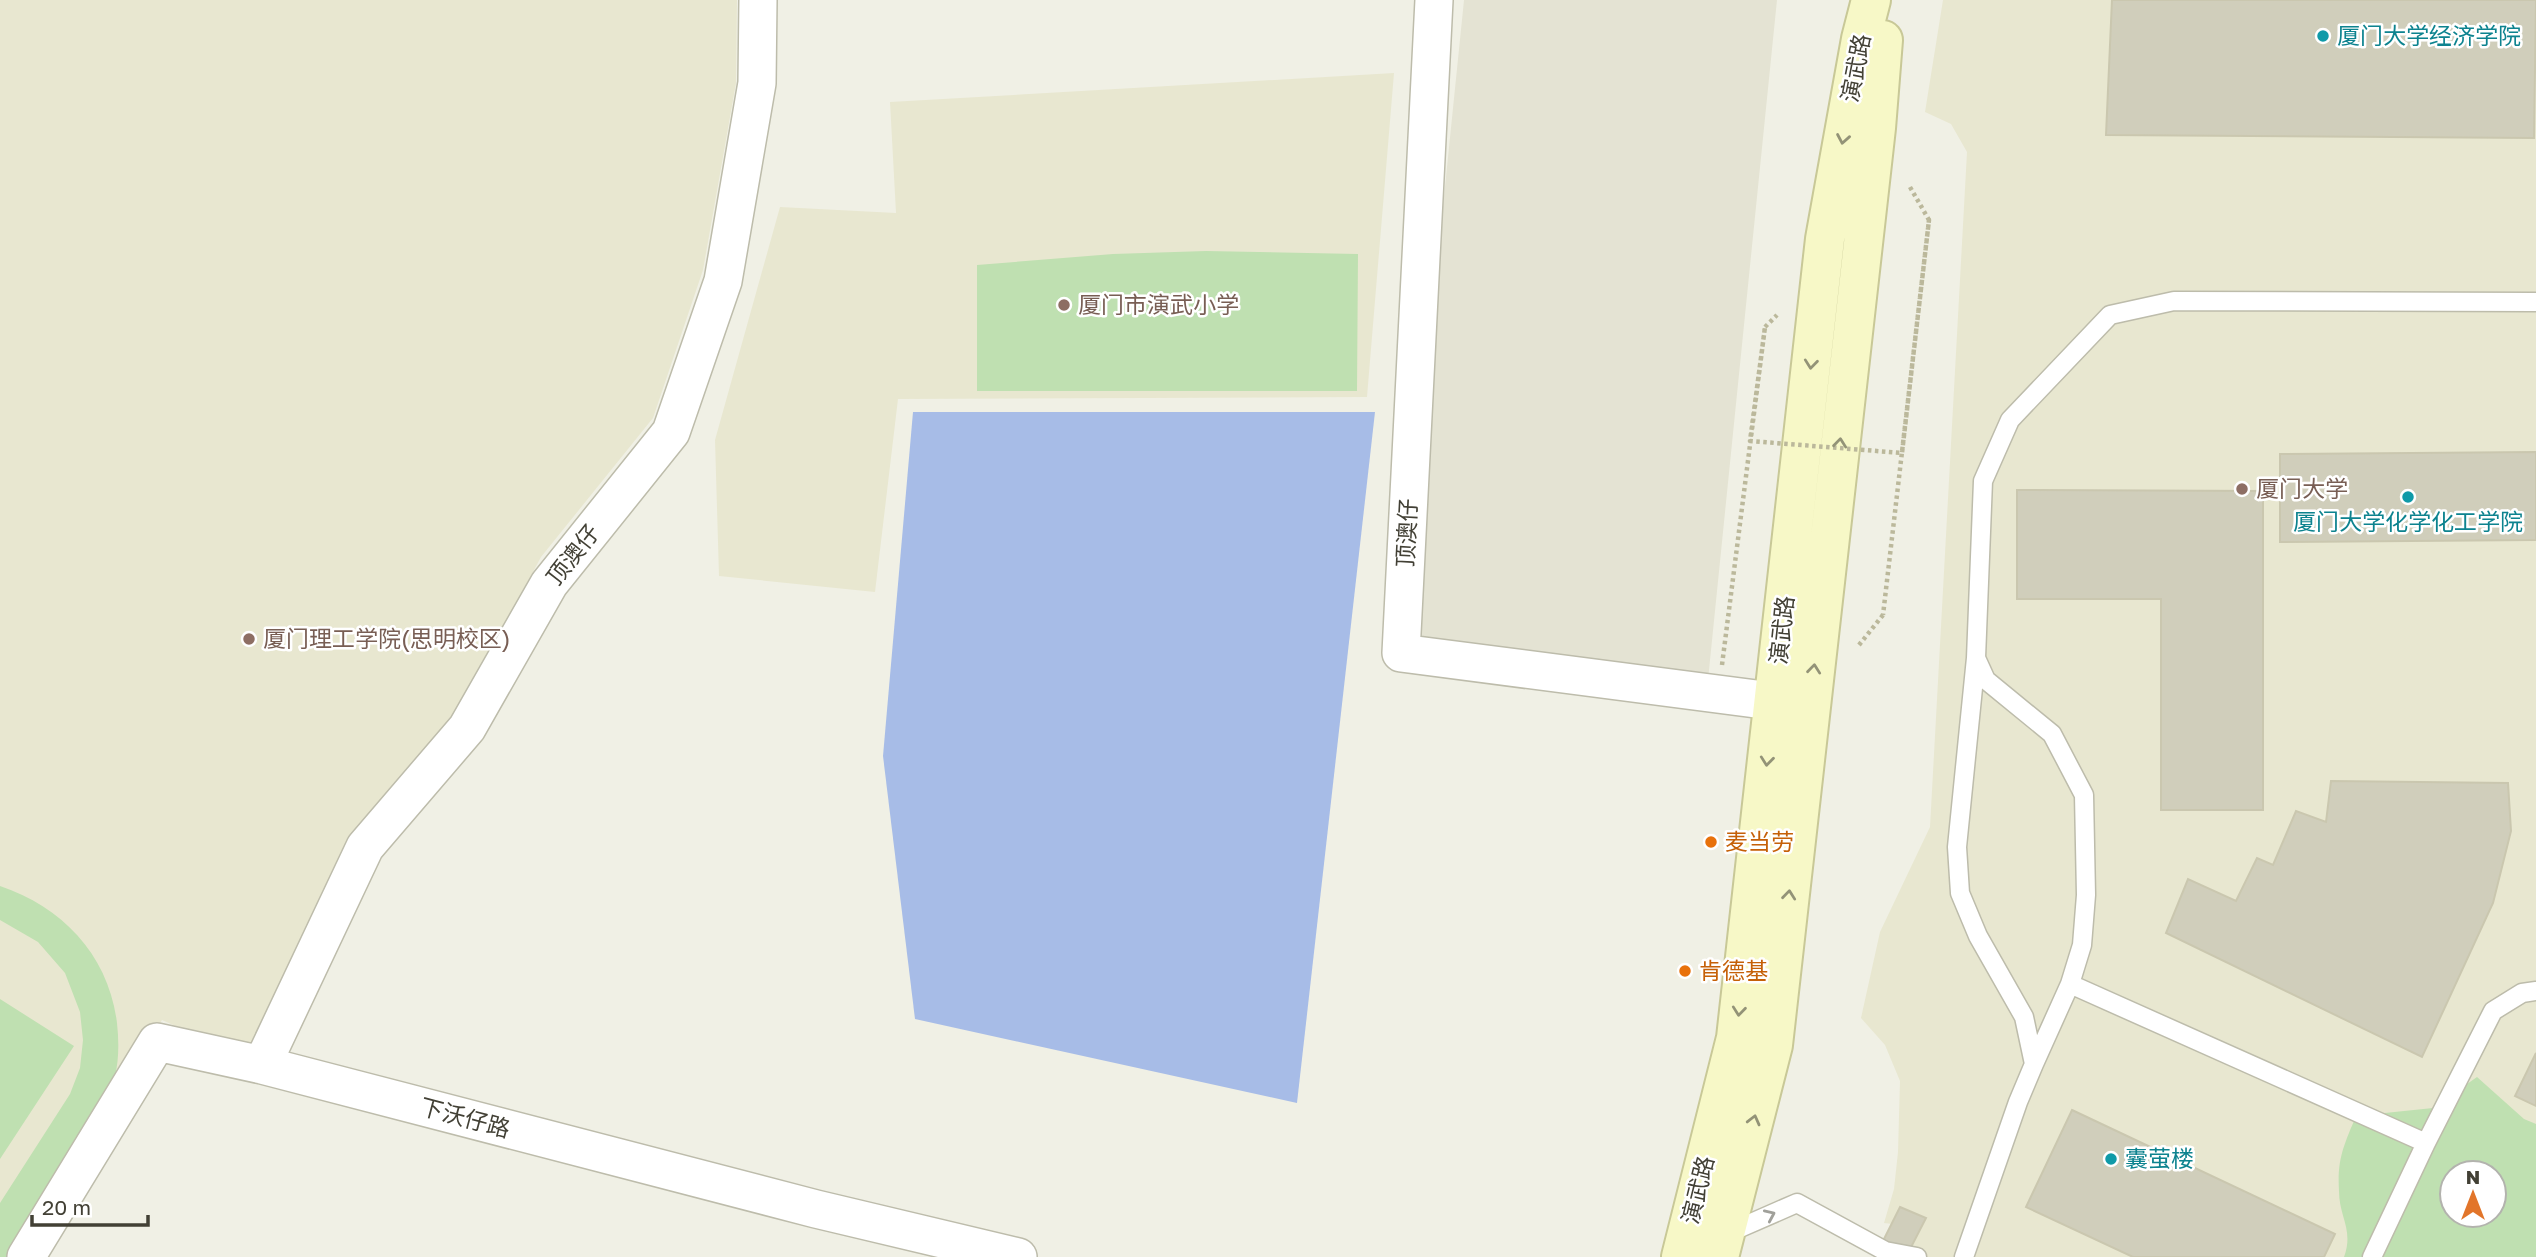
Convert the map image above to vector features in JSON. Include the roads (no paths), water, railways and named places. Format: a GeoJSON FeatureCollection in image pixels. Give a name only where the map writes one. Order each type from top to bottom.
{"type":"FeatureCollection","features":[{"type":"Feature","properties":{"kind":"main road","name":"演武路"},"geometry":{"type":"LineString","coordinates":[[1719,1257],[1773,1045],[1792,704],[1825,239],[1861,39],[1871,0]]}},
{"type":"Feature","properties":{"kind":"main road","name":"演武路"},"geometry":{"type":"LineString","coordinates":[[1681,1257],[1736,1038],[1792,704],[1876,128],[1887,0]]}},
{"type":"Feature","properties":{"kind":"street","name":"顶澳仔"},"geometry":{"type":"LineString","coordinates":[[262,1065],[365,847],[467,728],[549,583],[671,432],[723,281],[757,83],[758,0]]}},
{"type":"Feature","properties":{"kind":"street","name":"顶澳仔"},"geometry":{"type":"LineString","coordinates":[[1434,0],[1401,653],[1792,704]]}},
{"type":"Feature","properties":{"kind":"street","name":"下沃仔路"},"geometry":{"type":"LineString","coordinates":[[26,1257],[157,1042],[262,1065],[816,1209],[1018,1257]]}},
{"type":"Feature","properties":{"kind":"lane"},"geometry":{"type":"LineString","coordinates":[[2034,1064],[2024,1017],[1979,936],[1960,893],[1957,847],[1976,658],[1983,481],[2010,420],[2066,358],[2110,315],[2174,300],[2536,302]]}},
{"type":"Feature","properties":{"kind":"lane"},"geometry":{"type":"LineString","coordinates":[[1964,1257],[2018,1101],[2070,984],[2082,945],[2086,895],[2084,795],[2052,734],[1986,680],[1976,658]]}},
{"type":"Feature","properties":{"kind":"lane"},"geometry":{"type":"LineString","coordinates":[[2070,984],[2426,1143]]}},
{"type":"Feature","properties":{"kind":"lane"},"geometry":{"type":"LineString","coordinates":[[2372,1257],[2493,1011],[2522,993],[2536,991]]}},
{"type":"Feature","properties":{"kind":"lane"},"geometry":{"type":"LineString","coordinates":[[1739,1178],[1734,1231],[1797,1203],[1885,1251],[1917,1257]]}},
{"type":"Feature","properties":{"kind":"water"},"geometry":{"type":"Polygon","coordinates":[[[913,412],[1375,412],[1297,1103],[915,1019],[883,756],[913,412]]]}},
{"type":"Feature","properties":{"kind":"place","name":"厦门大学经济学院"},"geometry":{"type":"Point","coordinates":[2323,36]}},
{"type":"Feature","properties":{"kind":"place","name":"厦门市演武小学"},"geometry":{"type":"Point","coordinates":[1064,305]}},
{"type":"Feature","properties":{"kind":"place","name":"厦门大学"},"geometry":{"type":"Point","coordinates":[2242,489]}},
{"type":"Feature","properties":{"kind":"place","name":"厦门大学化学化工学院"},"geometry":{"type":"Point","coordinates":[2408,497]}},
{"type":"Feature","properties":{"kind":"place","name":"厦门理工学院(思明校区)"},"geometry":{"type":"Point","coordinates":[249,639]}},
{"type":"Feature","properties":{"kind":"place","name":"麦当劳"},"geometry":{"type":"Point","coordinates":[1711,842]}},
{"type":"Feature","properties":{"kind":"place","name":"肯德基"},"geometry":{"type":"Point","coordinates":[1685,971]}},
{"type":"Feature","properties":{"kind":"place","name":"囊萤楼"},"geometry":{"type":"Point","coordinates":[2111,1159]}}]}
